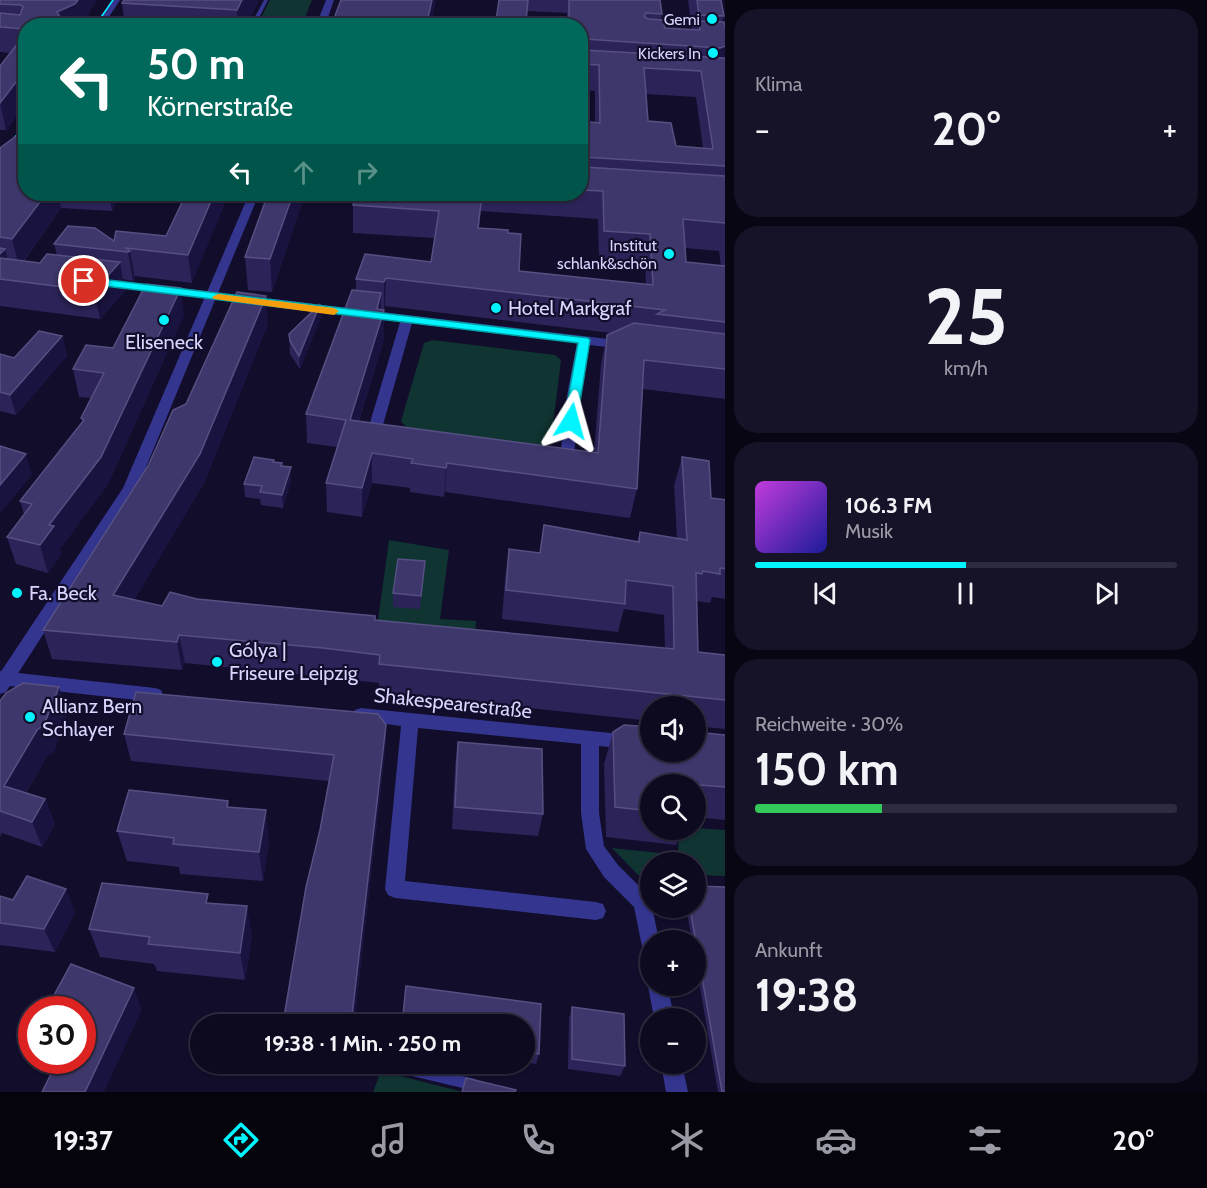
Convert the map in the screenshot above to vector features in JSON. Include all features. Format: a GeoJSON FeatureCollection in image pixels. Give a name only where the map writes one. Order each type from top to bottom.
{"type":"FeatureCollection","features":[{"type":"Feature","properties":{"kind":"street"},"geometry":{"type":"LineString","coordinates":[[104,18],[116,0]]}},
{"type":"Feature","properties":{"kind":"street"},"geometry":{"type":"LineString","coordinates":[[323,18],[330,0]]}},
{"type":"Feature","properties":{"kind":"street"},"geometry":{"type":"LineString","coordinates":[[0,160],[18,137]]}},
{"type":"Feature","properties":{"kind":"street"},"geometry":{"type":"LineString","coordinates":[[168,696],[1,682],[130,489],[251,201]]}},
{"type":"Feature","properties":{"kind":"street"},"geometry":{"type":"LineString","coordinates":[[96,282],[643,348]]}},
{"type":"Feature","properties":{"kind":"street"},"geometry":{"type":"LineString","coordinates":[[395,439],[373,436],[407,320]]}},
{"type":"Feature","properties":{"kind":"street"},"geometry":{"type":"LineString","coordinates":[[542,460],[566,464],[573,400],[584,340]]}},
{"type":"Feature","properties":{"kind":"street","name":"Shakespearestraße"},"geometry":{"type":"LineString","coordinates":[[343,713],[640,743]]}},
{"type":"Feature","properties":{"kind":"street"},"geometry":{"type":"LineString","coordinates":[[410,720],[394,889],[596,911]]}},
{"type":"Feature","properties":{"kind":"street"},"geometry":{"type":"LineString","coordinates":[[590,738],[590,813],[595,849],[611,871],[643,903],[648,930]]}},
{"type":"Feature","properties":{"kind":"street"},"geometry":{"type":"LineString","coordinates":[[674,1074],[677,1092]]}},
{"type":"Feature","properties":{"kind":"lane"},"geometry":{"type":"LineString","coordinates":[[256,18],[266,0]]}},
{"type":"Feature","properties":{"kind":"lane"},"geometry":{"type":"LineString","coordinates":[[428,1074],[482,1087]]}},
{"type":"Feature","properties":{"kind":"green space"},"geometry":{"type":"Polygon","coordinates":[[[270,0],[312,0],[305,18],[261,18],[270,0]]]}},
{"type":"Feature","properties":{"kind":"green space"},"geometry":{"type":"Polygon","coordinates":[[[433,340],[555,355],[561,360],[551,442],[542,446],[407,428],[401,421],[424,343],[433,340]]]}},
{"type":"Feature","properties":{"kind":"green space"},"geometry":{"type":"Polygon","coordinates":[[[389,540],[449,550],[440,619],[476,621],[474,662],[374,649],[389,540]]]}},
{"type":"Feature","properties":{"kind":"green space"},"geometry":{"type":"Polygon","coordinates":[[[706,829],[725,830],[725,876],[706,875],[706,852],[678,852],[679,840],[706,840],[706,829]]]}},
{"type":"Feature","properties":{"kind":"green space"},"geometry":{"type":"Polygon","coordinates":[[[612,848],[650,852],[640,852],[640,875],[638,875],[612,848]]]}},
{"type":"Feature","properties":{"kind":"green space"},"geometry":{"type":"Polygon","coordinates":[[[380,1074],[393,1074],[463,1092],[373,1092],[380,1074]]]}},
{"type":"Feature","properties":{"kind":"building"},"geometry":{"type":"Polygon","coordinates":[[[0,0],[78,0],[75,4],[57,12],[61,18],[18,18],[18,28],[0,27],[0,13],[20,15],[23,7],[0,4],[0,0]]]}},
{"type":"Feature","properties":{"kind":"building"},"geometry":{"type":"Polygon","coordinates":[[[124,0],[242,0],[237,10],[122,3],[124,0]]]}},
{"type":"Feature","properties":{"kind":"building"},"geometry":{"type":"Polygon","coordinates":[[[341,0],[432,0],[428,18],[334,18],[341,0]]]}},
{"type":"Feature","properties":{"kind":"building"},"geometry":{"type":"Polygon","coordinates":[[[499,0],[528,0],[526,18],[496,18],[499,0]]]}},
{"type":"Feature","properties":{"kind":"building"},"geometry":{"type":"Polygon","coordinates":[[[569,0],[660,0],[662,14],[646,13],[644,16],[648,19],[663,20],[665,28],[700,30],[699,21],[724,22],[725,46],[720,48],[588,39],[588,18],[569,18],[569,0]]]}},
{"type":"Feature","properties":{"kind":"building"},"geometry":{"type":"Polygon","coordinates":[[[697,0],[721,0],[724,16],[699,15],[697,0]]]}},
{"type":"Feature","properties":{"kind":"building"},"geometry":{"type":"Polygon","coordinates":[[[18,43],[18,79],[0,103],[0,66],[18,43]]]}},
{"type":"Feature","properties":{"kind":"building"},"geometry":{"type":"Polygon","coordinates":[[[588,50],[725,58],[725,166],[588,157],[588,122],[600,123],[599,65],[588,64],[588,50]],[[644,68],[648,121],[671,123],[676,146],[713,149],[701,71],[644,68]]]}},
{"type":"Feature","properties":{"kind":"building"},"geometry":{"type":"Polygon","coordinates":[[[18,136],[18,201],[41,201],[12,239],[0,237],[0,148],[18,136]]]}},
{"type":"Feature","properties":{"kind":"building"},"geometry":{"type":"Polygon","coordinates":[[[588,167],[725,176],[725,223],[683,219],[686,262],[725,266],[725,322],[657,314],[665,310],[386,278],[384,282],[356,279],[365,254],[431,262],[439,211],[353,205],[354,201],[481,201],[478,228],[508,230],[508,233],[521,234],[519,271],[653,285],[650,234],[604,231],[603,191],[588,190],[588,167]]]}},
{"type":"Feature","properties":{"kind":"building"},"geometry":{"type":"Polygon","coordinates":[[[183,201],[211,201],[188,255],[126,248],[130,251],[128,252],[54,244],[68,226],[95,228],[114,241],[116,231],[166,236],[183,201]]]}},
{"type":"Feature","properties":{"kind":"building"},"geometry":{"type":"Polygon","coordinates":[[[265,201],[291,201],[270,259],[245,257],[265,201]]]}},
{"type":"Feature","properties":{"kind":"building"},"geometry":{"type":"Polygon","coordinates":[[[47,254],[120,262],[94,291],[0,279],[0,258],[40,263],[47,254]]]}},
{"type":"Feature","properties":{"kind":"building"},"geometry":{"type":"Polygon","coordinates":[[[146,284],[181,288],[101,457],[49,525],[54,526],[40,545],[7,537],[32,504],[20,501],[84,420],[81,418],[104,373],[73,369],[86,345],[113,348],[146,284]]]}},
{"type":"Feature","properties":{"kind":"building"},"geometry":{"type":"Polygon","coordinates":[[[352,290],[381,293],[377,309],[384,310],[350,420],[598,453],[607,335],[634,323],[725,334],[725,369],[644,360],[637,489],[447,463],[446,468],[411,463],[413,459],[372,453],[362,488],[326,483],[346,420],[306,414],[352,290]]]}},
{"type":"Feature","properties":{"kind":"building"},"geometry":{"type":"Polygon","coordinates":[[[237,292],[266,296],[200,454],[113,595],[162,606],[170,592],[197,599],[375,616],[375,620],[674,649],[673,586],[626,580],[625,604],[506,590],[509,549],[540,553],[544,525],[639,542],[640,532],[687,540],[682,457],[709,461],[711,498],[725,500],[725,569],[720,568],[720,574],[703,571],[702,574],[696,573],[698,652],[725,655],[725,700],[706,698],[706,696],[687,696],[379,664],[380,655],[323,648],[179,635],[177,642],[43,630],[148,466],[173,410],[186,404],[237,292]]]}},
{"type":"Feature","properties":{"kind":"building"},"geometry":{"type":"Polygon","coordinates":[[[320,304],[299,356],[290,341],[289,334],[320,304]]]}},
{"type":"Feature","properties":{"kind":"building"},"geometry":{"type":"Polygon","coordinates":[[[39,331],[62,336],[10,395],[0,392],[0,354],[14,358],[39,331]]]}},
{"type":"Feature","properties":{"kind":"building"},"geometry":{"type":"Polygon","coordinates":[[[0,446],[26,454],[0,485],[0,446]]]}},
{"type":"Feature","properties":{"kind":"building"},"geometry":{"type":"Polygon","coordinates":[[[254,457],[274,460],[273,462],[282,463],[281,466],[291,467],[282,495],[260,492],[262,486],[244,484],[254,457]]]}},
{"type":"Feature","properties":{"kind":"building"},"geometry":{"type":"Polygon","coordinates":[[[398,559],[425,561],[421,596],[393,593],[398,559]]]}},
{"type":"Feature","properties":{"kind":"building"},"geometry":{"type":"Polygon","coordinates":[[[23,683],[59,687],[44,725],[37,730],[4,786],[45,799],[32,822],[0,811],[0,701],[6,693],[23,683]]]}},
{"type":"Feature","properties":{"kind":"building"},"geometry":{"type":"Polygon","coordinates":[[[136,692],[378,714],[386,725],[352,1014],[285,1014],[306,887],[320,830],[334,755],[124,734],[136,692]]]}},
{"type":"Feature","properties":{"kind":"building"},"geometry":{"type":"Polygon","coordinates":[[[624,725],[640,726],[640,762],[706,762],[706,733],[725,735],[725,787],[706,786],[706,774],[640,774],[640,810],[615,807],[613,732],[624,725]]]}},
{"type":"Feature","properties":{"kind":"building"},"geometry":{"type":"Polygon","coordinates":[[[458,742],[542,749],[543,814],[455,807],[458,742]]]}},
{"type":"Feature","properties":{"kind":"building"},"geometry":{"type":"Polygon","coordinates":[[[129,790],[228,801],[227,807],[266,810],[259,852],[173,844],[174,838],[117,831],[129,790]]]}},
{"type":"Feature","properties":{"kind":"building"},"geometry":{"type":"Polygon","coordinates":[[[27,876],[66,889],[44,929],[0,923],[0,896],[13,900],[27,876]]]}},
{"type":"Feature","properties":{"kind":"building"},"geometry":{"type":"Polygon","coordinates":[[[102,883],[208,894],[206,903],[247,906],[240,953],[148,944],[150,937],[89,929],[102,883]]]}},
{"type":"Feature","properties":{"kind":"building"},"geometry":{"type":"Polygon","coordinates":[[[706,886],[725,887],[725,1092],[722,1092],[705,996],[706,930],[694,930],[692,918],[706,918],[706,886]]]}},
{"type":"Feature","properties":{"kind":"building"},"geometry":{"type":"Polygon","coordinates":[[[71,964],[134,988],[96,1069],[96,996],[54,996],[71,964]]]}},
{"type":"Feature","properties":{"kind":"building"},"geometry":{"type":"Polygon","coordinates":[[[406,986],[541,1004],[539,1054],[535,1053],[535,1014],[403,1014],[406,986]]]}},
{"type":"Feature","properties":{"kind":"building"},"geometry":{"type":"Polygon","coordinates":[[[572,1007],[624,1014],[625,1066],[572,1059],[572,1007]]]}},
{"type":"Feature","properties":{"kind":"building"},"geometry":{"type":"Polygon","coordinates":[[[51,1074],[93,1074],[85,1092],[42,1092],[51,1074]]]}},
{"type":"Feature","properties":{"kind":"building"},"geometry":{"type":"Polygon","coordinates":[[[466,1078],[516,1090],[515,1092],[462,1092],[466,1078]]]}},
{"type":"Feature","properties":{"kind":"tram line"},"geometry":{"type":"LineString","coordinates":[[101,18],[113,0]]}},
{"type":"Feature","properties":{"kind":"tram line"},"geometry":{"type":"LineString","coordinates":[[0,157],[18,133]]}},
{"type":"Feature","properties":{"kind":"slow traffic"},"geometry":{"type":"LineString","coordinates":[[218,297],[334,311]]}},
{"type":"Feature","properties":{"kind":"place","name":"Gemi"},"geometry":{"type":"Point","coordinates":[712,19]}},
{"type":"Feature","properties":{"kind":"place","name":"Kickers In"},"geometry":{"type":"Point","coordinates":[713,53]}},
{"type":"Feature","properties":{"kind":"place","name":"Institut schlank&schön"},"geometry":{"type":"Point","coordinates":[669,254]}},
{"type":"Feature","properties":{"kind":"place","name":"Hotel Markgraf"},"geometry":{"type":"Point","coordinates":[496,308]}},
{"type":"Feature","properties":{"kind":"place","name":"Eliseneck"},"geometry":{"type":"Point","coordinates":[164,320]}},
{"type":"Feature","properties":{"kind":"place","name":"Fa. Beck"},"geometry":{"type":"Point","coordinates":[17,593]}},
{"type":"Feature","properties":{"kind":"place","name":"Gólya | Friseure Leipzig"},"geometry":{"type":"Point","coordinates":[217,662]}},
{"type":"Feature","properties":{"kind":"place","name":"Allianz Bern Schlayer"},"geometry":{"type":"Point","coordinates":[30,717]}},
{"type":"Feature","properties":{"kind":"route"},"geometry":{"type":"LineString","coordinates":[[84,281],[584,340],[571,421]]}}]}
